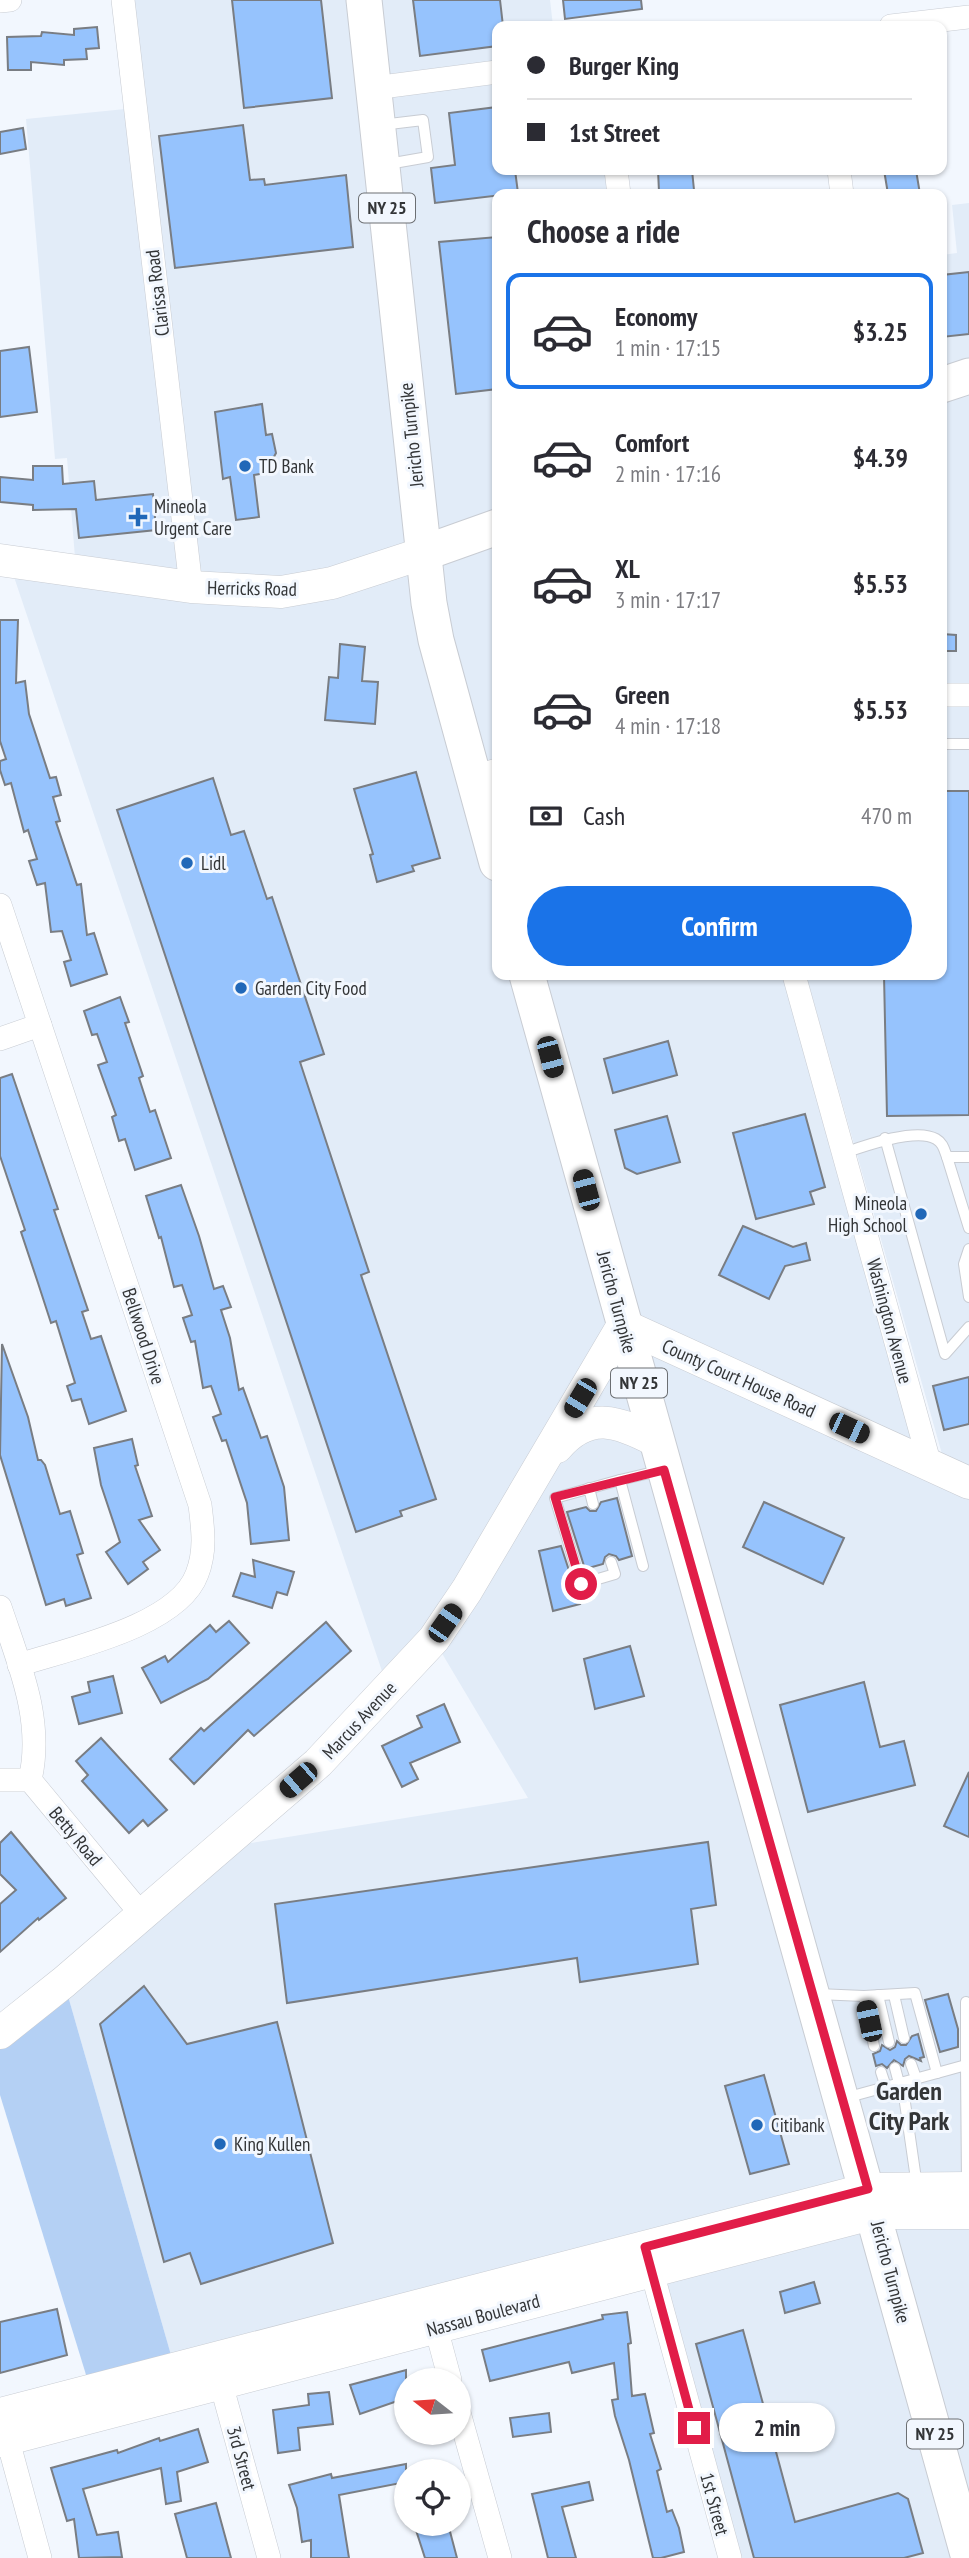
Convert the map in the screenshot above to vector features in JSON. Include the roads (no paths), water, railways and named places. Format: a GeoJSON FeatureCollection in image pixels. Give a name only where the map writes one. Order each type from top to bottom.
{"type":"FeatureCollection","features":[{"type":"Feature","properties":{"kind":"main road","name":"Jericho Turnpike"},"geometry":{"type":"LineString","coordinates":[[364,0],[424,553],[436,640],[485,774],[492,826]]}},
{"type":"Feature","properties":{"kind":"main road"},"geometry":{"type":"LineString","coordinates":[[947,383],[969,376]]}},
{"type":"Feature","properties":{"kind":"main road","name":"Herricks Road"},"geometry":{"type":"LineString","coordinates":[[0,560],[191,587],[260,592],[301,589],[346,579],[492,529]]}},
{"type":"Feature","properties":{"kind":"main road","name":"Jericho Turnpike"},"geometry":{"type":"LineString","coordinates":[[528,980],[623,1325],[872,2201],[969,2558]]}},
{"type":"Feature","properties":{"kind":"main road","name":"County Court House Road"},"geometry":{"type":"LineString","coordinates":[[623,1325],[969,1483]]}},
{"type":"Feature","properties":{"kind":"main road","name":"Marcus Avenue"},"geometry":{"type":"LineString","coordinates":[[0,2033],[318,1763],[434,1639],[467,1590],[623,1325]]}},
{"type":"Feature","properties":{"kind":"main road"},"geometry":{"type":"LineString","coordinates":[[529,1484],[558,1445],[580,1426],[608,1422],[660,1456]]}},
{"type":"Feature","properties":{"kind":"main road","name":"Nassau Boulevard"},"geometry":{"type":"LineString","coordinates":[[2,2427],[918,2189],[968,2196]]}},
{"type":"Feature","properties":{"kind":"main road","name":"Nassau Boulevard"},"geometry":{"type":"LineString","coordinates":[[872,2201],[968,2196]]}},
{"type":"Feature","properties":{"kind":"street"},"geometry":{"type":"LineString","coordinates":[[0,1],[10,0]]}},
{"type":"Feature","properties":{"kind":"street","name":"Clarissa Road"},"geometry":{"type":"LineString","coordinates":[[123,0],[191,587]]}},
{"type":"Feature","properties":{"kind":"street"},"geometry":{"type":"LineString","coordinates":[[934,21],[969,17]]}},
{"type":"Feature","properties":{"kind":"street"},"geometry":{"type":"LineString","coordinates":[[374,88],[492,73]]}},
{"type":"Feature","properties":{"kind":"street"},"geometry":{"type":"LineString","coordinates":[[947,695],[969,695]]}},
{"type":"Feature","properties":{"kind":"street","name":"Bellwood Drive"},"geometry":{"type":"LineString","coordinates":[[0,905],[200,1505],[205,1541],[197,1575],[189,1588],[176,1603],[159,1615],[134,1627],[19,1665]]}},
{"type":"Feature","properties":{"kind":"street","name":"Washington Avenue"},"geometry":{"type":"LineString","coordinates":[[795,980],[930,1465]]}},
{"type":"Feature","properties":{"kind":"street"},"geometry":{"type":"LineString","coordinates":[[0,1039],[40,1025]]}},
{"type":"Feature","properties":{"kind":"street"},"geometry":{"type":"LineString","coordinates":[[0,1607],[31,1702],[35,1759],[30,1780],[0,1780]]}},
{"type":"Feature","properties":{"kind":"street","name":"Betty Road"},"geometry":{"type":"LineString","coordinates":[[30,1780],[142,1915]]}},
{"type":"Feature","properties":{"kind":"street","name":"1st Street"},"geometry":{"type":"LineString","coordinates":[[648,2259],[730,2558]]}},
{"type":"Feature","properties":{"kind":"street"},"geometry":{"type":"LineString","coordinates":[[433,2315],[447,2368]]}},
{"type":"Feature","properties":{"kind":"street","name":"3rd Street"},"geometry":{"type":"LineString","coordinates":[[217,2371],[269,2558]]}},
{"type":"Feature","properties":{"kind":"street"},"geometry":{"type":"LineString","coordinates":[[2,2427],[40,2558]]}},
{"type":"Feature","properties":{"kind":"street"},"geometry":{"type":"LineString","coordinates":[[468,2445],[500,2558]]}},
{"type":"Feature","properties":{"kind":"lane"},"geometry":{"type":"LineString","coordinates":[[377,125],[423,120],[428,157],[382,165]]}},
{"type":"Feature","properties":{"kind":"lane"},"geometry":{"type":"LineString","coordinates":[[947,744],[969,744]]}},
{"type":"Feature","properties":{"kind":"lane"},"geometry":{"type":"LineString","coordinates":[[844,1153],[886,1138],[933,1136],[943,1144],[969,1228]]}},
{"type":"Feature","properties":{"kind":"lane"},"geometry":{"type":"LineString","coordinates":[[886,1138],[945,1354],[969,1327]]}},
{"type":"Feature","properties":{"kind":"lane"},"geometry":{"type":"LineString","coordinates":[[947,1157],[969,1157]]}},
{"type":"Feature","properties":{"kind":"lane"},"geometry":{"type":"LineString","coordinates":[[969,1249],[964,1264],[969,1297]]}},
{"type":"Feature","properties":{"kind":"lane"},"geometry":{"type":"LineString","coordinates":[[611,1562],[615,1574],[581,1584],[555,1497],[620,1480],[660,1456]]}},
{"type":"Feature","properties":{"kind":"lane"},"geometry":{"type":"LineString","coordinates":[[620,1480],[643,1566]]}},
{"type":"Feature","properties":{"kind":"lane"},"geometry":{"type":"LineString","coordinates":[[589,1488],[593,1504]]}},
{"type":"Feature","properties":{"kind":"lane"},"geometry":{"type":"LineString","coordinates":[[814,1994],[864,1996],[915,1993],[937,2073]]}},
{"type":"Feature","properties":{"kind":"lane"},"geometry":{"type":"LineString","coordinates":[[878,1995],[889,2042]]}},
{"type":"Feature","properties":{"kind":"lane"},"geometry":{"type":"LineString","coordinates":[[894,1995],[904,2038]]}},
{"type":"Feature","properties":{"kind":"lane"},"geometry":{"type":"LineString","coordinates":[[864,1996],[874,2046]]}},
{"type":"Feature","properties":{"kind":"lane"},"geometry":{"type":"LineString","coordinates":[[966,2002],[968,2196]]}},
{"type":"Feature","properties":{"kind":"lane"},"geometry":{"type":"LineString","coordinates":[[911,2064],[916,2078]]}},
{"type":"Feature","properties":{"kind":"lane"},"geometry":{"type":"LineString","coordinates":[[842,2099],[966,2065]]}},
{"type":"Feature","properties":{"kind":"lane"},"geometry":{"type":"LineString","coordinates":[[895,2068],[900,2083],[918,2189]]}},
{"type":"Feature","properties":{"kind":"lane"},"geometry":{"type":"LineString","coordinates":[[881,2072],[886,2087]]}},
{"type":"Feature","properties":{"kind":"place","name":"TD Bank"},"geometry":{"type":"Point","coordinates":[245,466]}},
{"type":"Feature","properties":{"kind":"place","name":"Mineola Urgent Care"},"geometry":{"type":"Point","coordinates":[138,517]}},
{"type":"Feature","properties":{"kind":"place","name":"Lidl"},"geometry":{"type":"Point","coordinates":[187,863]}},
{"type":"Feature","properties":{"kind":"place","name":"Garden City Food"},"geometry":{"type":"Point","coordinates":[241,988]}},
{"type":"Feature","properties":{"kind":"place","name":"Mineola High School"},"geometry":{"type":"Point","coordinates":[921,1214]}},
{"type":"Feature","properties":{"kind":"place","name":"Citibank"},"geometry":{"type":"Point","coordinates":[757,2125]}},
{"type":"Feature","properties":{"kind":"place","name":"King Kullen"},"geometry":{"type":"Point","coordinates":[220,2144]}},
{"type":"Feature","properties":{"kind":"district","name":"Garden City Park"},"geometry":{"type":"Point","coordinates":[909,2106]}}]}
